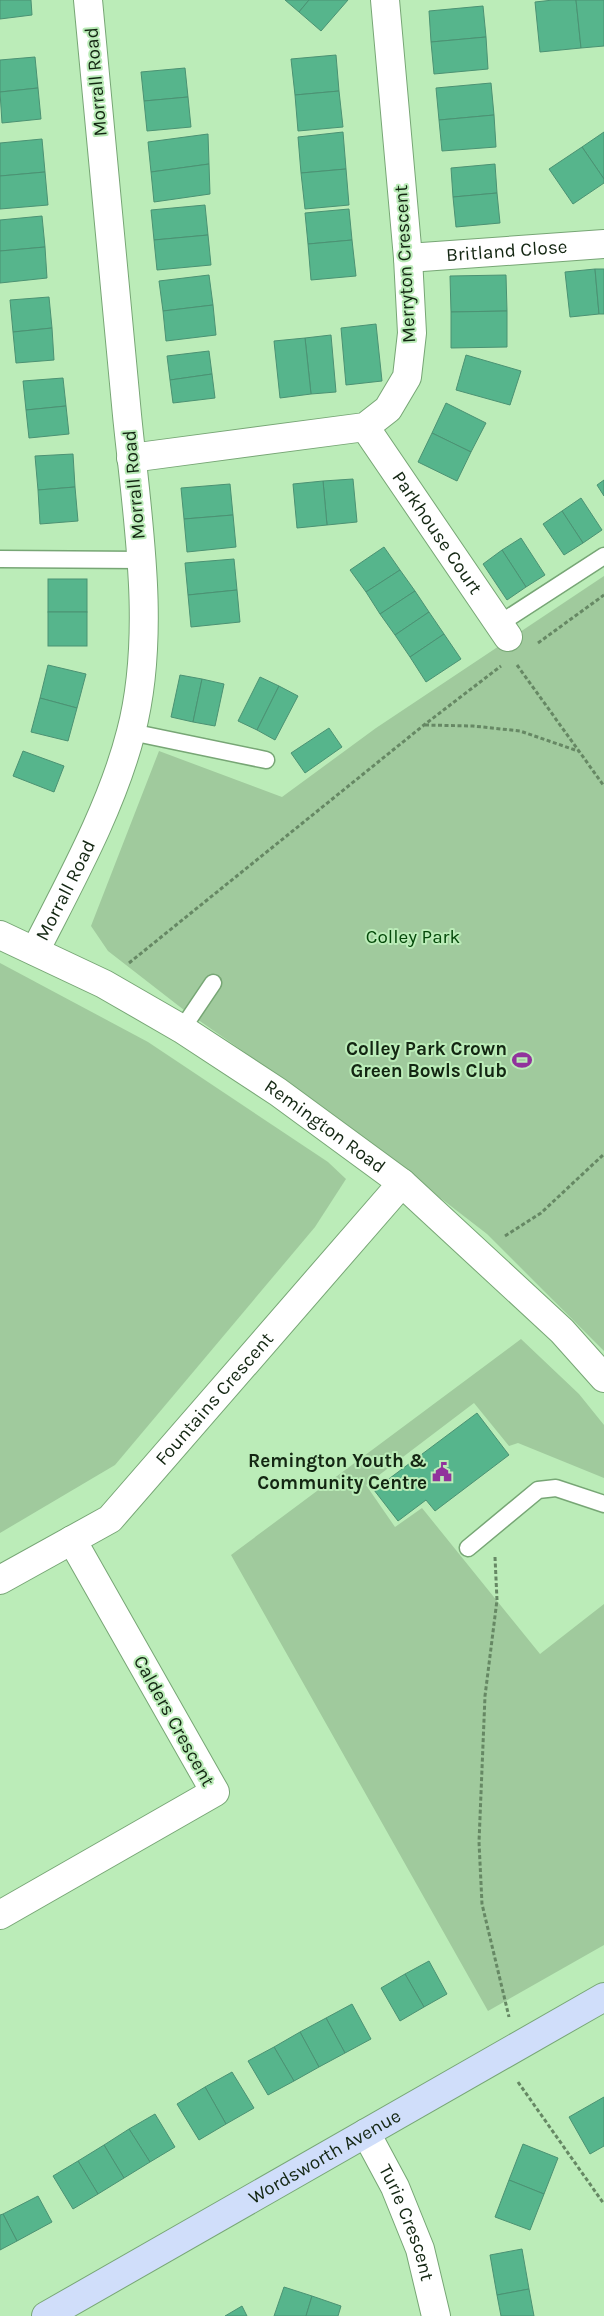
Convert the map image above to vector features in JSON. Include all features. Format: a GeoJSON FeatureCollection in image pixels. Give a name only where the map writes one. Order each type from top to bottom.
{"type":"FeatureCollection","features":[{"type":"Feature","properties":{"kind":"street","name":"Morrall Road"},"geometry":{"type":"LineString","coordinates":[[35,951],[77,868],[102,811],[131,732],[143,664],[141,560],[88,0]]}},
{"type":"Feature","properties":{"kind":"street","name":"Merryton Crescent"},"geometry":{"type":"LineString","coordinates":[[131,458],[365,426],[388,409],[407,376],[412,333],[408,258],[385,0]]}},
{"type":"Feature","properties":{"kind":"street","name":"Britland Close"},"geometry":{"type":"LineString","coordinates":[[408,258],[604,244]]}},
{"type":"Feature","properties":{"kind":"street","name":"Parkhouse Court"},"geometry":{"type":"LineString","coordinates":[[365,426],[507,641]]}},
{"type":"Feature","properties":{"kind":"street","name":"Remington Road"},"geometry":{"type":"LineString","coordinates":[[0,935],[104,984],[182,1029],[278,1092],[402,1183],[479,1252],[562,1331],[604,1378]]}},
{"type":"Feature","properties":{"kind":"street","name":"Fountains Crescent"},"geometry":{"type":"LineString","coordinates":[[0,1580],[110,1519],[402,1183]]}},
{"type":"Feature","properties":{"kind":"street","name":"Calders Crescent"},"geometry":{"type":"LineString","coordinates":[[0,1915],[215,1792],[72,1540]]}},
{"type":"Feature","properties":{"kind":"street","name":"Wordsworth Avenue"},"geometry":{"type":"LineString","coordinates":[[46,2316],[604,1997]]}},
{"type":"Feature","properties":{"kind":"street","name":"Turie Crescent"},"geometry":{"type":"LineString","coordinates":[[366,2133],[395,2187],[420,2249],[436,2316]]}},
{"type":"Feature","properties":{"kind":"lane"},"geometry":{"type":"LineString","coordinates":[[507,641],[604,556]]}},
{"type":"Feature","properties":{"kind":"lane"},"geometry":{"type":"LineString","coordinates":[[0,559],[141,560]]}},
{"type":"Feature","properties":{"kind":"lane"},"geometry":{"type":"LineString","coordinates":[[131,732],[266,760]]}},
{"type":"Feature","properties":{"kind":"lane"},"geometry":{"type":"LineString","coordinates":[[182,1029],[213,983]]}},
{"type":"Feature","properties":{"kind":"lane"},"geometry":{"type":"LineString","coordinates":[[468,1548],[538,1490],[556,1488],[604,1504]]}},
{"type":"Feature","properties":{"kind":"path"},"geometry":{"type":"LineString","coordinates":[[536,644],[604,595]]}},
{"type":"Feature","properties":{"kind":"path"},"geometry":{"type":"LineString","coordinates":[[104,984],[498,667],[507,641]]}},
{"type":"Feature","properties":{"kind":"path"},"geometry":{"type":"LineString","coordinates":[[507,641],[579,752],[604,786]]}},
{"type":"Feature","properties":{"kind":"path"},"geometry":{"type":"LineString","coordinates":[[424,725],[473,726],[520,731],[579,752]]}},
{"type":"Feature","properties":{"kind":"path"},"geometry":{"type":"LineString","coordinates":[[479,1252],[541,1213],[604,1154]]}},
{"type":"Feature","properties":{"kind":"path"},"geometry":{"type":"LineString","coordinates":[[494,1527],[498,1600],[485,1696],[479,1851],[482,1904],[509,2053],[604,2204]]}},
{"type":"Feature","properties":{"kind":"green space","name":"Colley Park"},"geometry":{"type":"Polygon","coordinates":[[[604,576],[604,1351],[487,1234],[320,1105],[184,1010],[108,951],[91,926],[159,751],[282,797],[376,728],[604,576]]]}},
{"type":"Feature","properties":{"kind":"green space"},"geometry":{"type":"Polygon","coordinates":[[[0,963],[148,1042],[328,1162],[346,1179],[315,1227],[115,1465],[0,1533],[0,963]]]}},
{"type":"Feature","properties":{"kind":"green space"},"geometry":{"type":"Polygon","coordinates":[[[521,1339],[579,1394],[604,1425],[604,1478],[518,1443],[509,1446],[474,1403],[366,1485],[395,1527],[422,1508],[540,1654],[604,1604],[604,1945],[488,2011],[231,1555],[521,1339]]]}},
{"type":"Feature","properties":{"kind":"building"},"geometry":{"type":"Polygon","coordinates":[[[0,0],[31,0],[32,15],[0,19],[0,0]]]}},
{"type":"Feature","properties":{"kind":"building"},"geometry":{"type":"Polygon","coordinates":[[[285,0],[309,0],[299,12],[285,0]]]}},
{"type":"Feature","properties":{"kind":"building"},"geometry":{"type":"Polygon","coordinates":[[[309,0],[348,0],[321,31],[299,12],[309,0]]]}},
{"type":"Feature","properties":{"kind":"building"},"geometry":{"type":"Polygon","coordinates":[[[576,0],[581,48],[540,52],[535,2],[576,0]]]}},
{"type":"Feature","properties":{"kind":"building"},"geometry":{"type":"Polygon","coordinates":[[[576,0],[604,0],[604,46],[581,48],[576,0]]]}},
{"type":"Feature","properties":{"kind":"building"},"geometry":{"type":"Polygon","coordinates":[[[483,6],[486,37],[431,42],[429,11],[483,6]]]}},
{"type":"Feature","properties":{"kind":"building"},"geometry":{"type":"Polygon","coordinates":[[[486,37],[488,69],[434,74],[431,42],[486,37]]]}},
{"type":"Feature","properties":{"kind":"building"},"geometry":{"type":"Polygon","coordinates":[[[336,55],[339,91],[295,95],[291,59],[336,55]]]}},
{"type":"Feature","properties":{"kind":"building"},"geometry":{"type":"Polygon","coordinates":[[[35,57],[38,88],[0,92],[0,60],[35,57]]]}},
{"type":"Feature","properties":{"kind":"building"},"geometry":{"type":"Polygon","coordinates":[[[185,68],[188,97],[144,101],[141,72],[185,68]]]}},
{"type":"Feature","properties":{"kind":"building"},"geometry":{"type":"Polygon","coordinates":[[[491,83],[494,115],[439,120],[436,88],[491,83]]]}},
{"type":"Feature","properties":{"kind":"building"},"geometry":{"type":"Polygon","coordinates":[[[38,88],[41,119],[2,123],[0,92],[38,88]]]}},
{"type":"Feature","properties":{"kind":"building"},"geometry":{"type":"Polygon","coordinates":[[[339,91],[343,127],[298,131],[295,95],[339,91]]]}},
{"type":"Feature","properties":{"kind":"building"},"geometry":{"type":"Polygon","coordinates":[[[188,97],[191,127],[147,131],[144,101],[188,97]]]}},
{"type":"Feature","properties":{"kind":"building"},"geometry":{"type":"Polygon","coordinates":[[[494,115],[496,147],[442,151],[439,120],[494,115]]]}},
{"type":"Feature","properties":{"kind":"building"},"geometry":{"type":"Polygon","coordinates":[[[343,132],[346,169],[301,173],[298,137],[343,132]]]}},
{"type":"Feature","properties":{"kind":"building"},"geometry":{"type":"Polygon","coordinates":[[[604,132],[604,179],[582,147],[604,132]]]}},
{"type":"Feature","properties":{"kind":"building"},"geometry":{"type":"Polygon","coordinates":[[[208,134],[209,164],[151,172],[148,142],[208,134]]]}},
{"type":"Feature","properties":{"kind":"building"},"geometry":{"type":"Polygon","coordinates":[[[42,139],[45,172],[0,176],[0,143],[42,139]]]}},
{"type":"Feature","properties":{"kind":"building"},"geometry":{"type":"Polygon","coordinates":[[[582,147],[604,179],[604,183],[573,204],[549,169],[582,147]]]}},
{"type":"Feature","properties":{"kind":"building"},"geometry":{"type":"Polygon","coordinates":[[[209,164],[210,194],[154,202],[151,172],[209,164]]]}},
{"type":"Feature","properties":{"kind":"building"},"geometry":{"type":"Polygon","coordinates":[[[495,164],[497,193],[453,197],[451,168],[495,164]]]}},
{"type":"Feature","properties":{"kind":"building"},"geometry":{"type":"Polygon","coordinates":[[[346,169],[349,205],[305,209],[301,173],[346,169]]]}},
{"type":"Feature","properties":{"kind":"building"},"geometry":{"type":"Polygon","coordinates":[[[45,172],[48,205],[0,209],[0,176],[45,172]]]}},
{"type":"Feature","properties":{"kind":"building"},"geometry":{"type":"Polygon","coordinates":[[[497,193],[500,223],[456,227],[453,197],[497,193]]]}},
{"type":"Feature","properties":{"kind":"building"},"geometry":{"type":"Polygon","coordinates":[[[205,205],[208,235],[154,240],[151,210],[205,205]]]}},
{"type":"Feature","properties":{"kind":"building"},"geometry":{"type":"Polygon","coordinates":[[[349,209],[352,240],[308,244],[305,213],[349,209]]]}},
{"type":"Feature","properties":{"kind":"building"},"geometry":{"type":"Polygon","coordinates":[[[42,216],[45,247],[0,251],[0,220],[42,216]]]}},
{"type":"Feature","properties":{"kind":"building"},"geometry":{"type":"Polygon","coordinates":[[[208,235],[211,265],[157,270],[154,240],[208,235]]]}},
{"type":"Feature","properties":{"kind":"building"},"geometry":{"type":"Polygon","coordinates":[[[352,240],[356,276],[311,280],[308,244],[352,240]]]}},
{"type":"Feature","properties":{"kind":"building"},"geometry":{"type":"Polygon","coordinates":[[[45,247],[47,278],[0,283],[0,251],[45,247]]]}},
{"type":"Feature","properties":{"kind":"building"},"geometry":{"type":"Polygon","coordinates":[[[595,269],[599,314],[570,317],[565,272],[595,269]]]}},
{"type":"Feature","properties":{"kind":"building"},"geometry":{"type":"Polygon","coordinates":[[[595,269],[604,269],[604,314],[599,314],[595,269]]]}},
{"type":"Feature","properties":{"kind":"building"},"geometry":{"type":"Polygon","coordinates":[[[209,275],[213,305],[163,311],[159,281],[209,275]]]}},
{"type":"Feature","properties":{"kind":"building"},"geometry":{"type":"Polygon","coordinates":[[[506,275],[507,311],[451,312],[450,276],[506,275]]]}},
{"type":"Feature","properties":{"kind":"building"},"geometry":{"type":"Polygon","coordinates":[[[49,297],[52,328],[13,332],[10,300],[49,297]]]}},
{"type":"Feature","properties":{"kind":"building"},"geometry":{"type":"Polygon","coordinates":[[[213,305],[216,335],[166,341],[163,311],[213,305]]]}},
{"type":"Feature","properties":{"kind":"building"},"geometry":{"type":"Polygon","coordinates":[[[507,311],[507,347],[451,348],[451,312],[507,311]]]}},
{"type":"Feature","properties":{"kind":"building"},"geometry":{"type":"Polygon","coordinates":[[[376,324],[382,381],[346,385],[341,328],[376,324]]]}},
{"type":"Feature","properties":{"kind":"building"},"geometry":{"type":"Polygon","coordinates":[[[52,328],[54,360],[16,363],[13,332],[52,328]]]}},
{"type":"Feature","properties":{"kind":"building"},"geometry":{"type":"Polygon","coordinates":[[[331,335],[336,392],[311,394],[305,338],[331,335]]]}},
{"type":"Feature","properties":{"kind":"building"},"geometry":{"type":"Polygon","coordinates":[[[305,338],[311,394],[280,398],[274,341],[305,338]]]}},
{"type":"Feature","properties":{"kind":"building"},"geometry":{"type":"Polygon","coordinates":[[[209,351],[212,374],[170,380],[167,356],[209,351]]]}},
{"type":"Feature","properties":{"kind":"building"},"geometry":{"type":"Polygon","coordinates":[[[466,355],[521,371],[510,405],[456,390],[466,355]]]}},
{"type":"Feature","properties":{"kind":"building"},"geometry":{"type":"Polygon","coordinates":[[[212,374],[215,398],[173,403],[170,380],[212,374]]]}},
{"type":"Feature","properties":{"kind":"building"},"geometry":{"type":"Polygon","coordinates":[[[63,378],[66,406],[26,410],[23,381],[63,378]]]}},
{"type":"Feature","properties":{"kind":"building"},"geometry":{"type":"Polygon","coordinates":[[[446,403],[486,423],[471,452],[432,433],[446,403]]]}},
{"type":"Feature","properties":{"kind":"building"},"geometry":{"type":"Polygon","coordinates":[[[66,406],[69,434],[29,438],[26,410],[66,406]]]}},
{"type":"Feature","properties":{"kind":"building"},"geometry":{"type":"Polygon","coordinates":[[[432,433],[471,452],[457,481],[418,462],[432,433]]]}},
{"type":"Feature","properties":{"kind":"building"},"geometry":{"type":"Polygon","coordinates":[[[73,454],[75,487],[38,490],[35,456],[73,454]]]}},
{"type":"Feature","properties":{"kind":"building"},"geometry":{"type":"Polygon","coordinates":[[[353,479],[357,522],[327,525],[323,481],[353,479]]]}},
{"type":"Feature","properties":{"kind":"building"},"geometry":{"type":"Polygon","coordinates":[[[604,480],[604,496],[597,485],[604,480]]]}},
{"type":"Feature","properties":{"kind":"building"},"geometry":{"type":"Polygon","coordinates":[[[323,481],[327,525],[297,528],[293,484],[323,481]]]}},
{"type":"Feature","properties":{"kind":"building"},"geometry":{"type":"Polygon","coordinates":[[[230,484],[233,515],[184,519],[181,488],[230,484]]]}},
{"type":"Feature","properties":{"kind":"building"},"geometry":{"type":"Polygon","coordinates":[[[75,487],[78,521],[40,524],[38,490],[75,487]]]}},
{"type":"Feature","properties":{"kind":"building"},"geometry":{"type":"Polygon","coordinates":[[[581,498],[602,530],[583,543],[562,511],[581,498]]]}},
{"type":"Feature","properties":{"kind":"building"},"geometry":{"type":"Polygon","coordinates":[[[562,511],[583,543],[564,555],[543,524],[562,511]]]}},
{"type":"Feature","properties":{"kind":"building"},"geometry":{"type":"Polygon","coordinates":[[[233,515],[236,547],[187,552],[184,519],[233,515]]]}},
{"type":"Feature","properties":{"kind":"building"},"geometry":{"type":"Polygon","coordinates":[[[521,538],[545,575],[526,587],[502,550],[521,538]]]}},
{"type":"Feature","properties":{"kind":"building"},"geometry":{"type":"Polygon","coordinates":[[[384,547],[400,570],[366,592],[350,570],[384,547]]]}},
{"type":"Feature","properties":{"kind":"building"},"geometry":{"type":"Polygon","coordinates":[[[502,550],[526,587],[507,600],[483,564],[502,550]]]}},
{"type":"Feature","properties":{"kind":"building"},"geometry":{"type":"Polygon","coordinates":[[[234,559],[237,590],[188,595],[185,563],[234,559]]]}},
{"type":"Feature","properties":{"kind":"building"},"geometry":{"type":"Polygon","coordinates":[[[400,570],[415,591],[380,614],[366,592],[400,570]]]}},
{"type":"Feature","properties":{"kind":"building"},"geometry":{"type":"Polygon","coordinates":[[[48,579],[87,579],[87,612],[48,612],[48,579]]]}},
{"type":"Feature","properties":{"kind":"building"},"geometry":{"type":"Polygon","coordinates":[[[237,590],[240,622],[191,627],[188,595],[237,590]]]}},
{"type":"Feature","properties":{"kind":"building"},"geometry":{"type":"Polygon","coordinates":[[[415,591],[429,612],[395,635],[380,614],[415,591]]]}},
{"type":"Feature","properties":{"kind":"building"},"geometry":{"type":"Polygon","coordinates":[[[48,612],[87,612],[87,646],[48,646],[48,612]]]}},
{"type":"Feature","properties":{"kind":"building"},"geometry":{"type":"Polygon","coordinates":[[[429,612],[444,634],[410,657],[395,635],[429,612]]]}},
{"type":"Feature","properties":{"kind":"building"},"geometry":{"type":"Polygon","coordinates":[[[444,634],[461,659],[426,682],[410,657],[444,634]]]}},
{"type":"Feature","properties":{"kind":"building"},"geometry":{"type":"Polygon","coordinates":[[[48,665],[86,674],[77,708],[40,698],[48,665]]]}},
{"type":"Feature","properties":{"kind":"building"},"geometry":{"type":"Polygon","coordinates":[[[180,675],[202,679],[193,722],[171,717],[180,675]]]}},
{"type":"Feature","properties":{"kind":"building"},"geometry":{"type":"Polygon","coordinates":[[[260,677],[279,686],[257,730],[238,721],[260,677]]]}},
{"type":"Feature","properties":{"kind":"building"},"geometry":{"type":"Polygon","coordinates":[[[202,679],[224,684],[215,726],[193,722],[202,679]]]}},
{"type":"Feature","properties":{"kind":"building"},"geometry":{"type":"Polygon","coordinates":[[[279,686],[298,696],[275,740],[257,730],[279,686]]]}},
{"type":"Feature","properties":{"kind":"building"},"geometry":{"type":"Polygon","coordinates":[[[40,698],[77,708],[68,741],[31,732],[40,698]]]}},
{"type":"Feature","properties":{"kind":"building"},"geometry":{"type":"Polygon","coordinates":[[[329,728],[342,747],[305,773],[291,753],[329,728]]]}},
{"type":"Feature","properties":{"kind":"building"},"geometry":{"type":"Polygon","coordinates":[[[23,751],[64,766],[54,792],[13,776],[23,751]]]}},
{"type":"Feature","properties":{"kind":"building","name":"Remington Youth & Community Centre"},"geometry":{"type":"Polygon","coordinates":[[[477,1413],[509,1455],[435,1511],[426,1500],[398,1521],[374,1490],[477,1413]]]}},
{"type":"Feature","properties":{"kind":"building"},"geometry":{"type":"Polygon","coordinates":[[[429,1961],[447,1994],[424,2007],[405,1974],[429,1961]]]}},
{"type":"Feature","properties":{"kind":"building"},"geometry":{"type":"Polygon","coordinates":[[[405,1974],[424,2007],[400,2021],[381,1988],[405,1974]]]}},
{"type":"Feature","properties":{"kind":"building"},"geometry":{"type":"Polygon","coordinates":[[[352,2004],[371,2039],[345,2053],[326,2018],[352,2004]]]}},
{"type":"Feature","properties":{"kind":"building"},"geometry":{"type":"Polygon","coordinates":[[[326,2018],[345,2053],[319,2067],[300,2032],[326,2018]]]}},
{"type":"Feature","properties":{"kind":"building"},"geometry":{"type":"Polygon","coordinates":[[[300,2032],[319,2067],[294,2081],[274,2047],[300,2032]]]}},
{"type":"Feature","properties":{"kind":"building"},"geometry":{"type":"Polygon","coordinates":[[[274,2047],[294,2081],[268,2095],[248,2061],[274,2047]]]}},
{"type":"Feature","properties":{"kind":"building"},"geometry":{"type":"Polygon","coordinates":[[[232,2072],[254,2108],[226,2124],[205,2087],[232,2072]]]}},
{"type":"Feature","properties":{"kind":"building"},"geometry":{"type":"Polygon","coordinates":[[[205,2087],[226,2124],[199,2140],[177,2104],[205,2087]]]}},
{"type":"Feature","properties":{"kind":"building"},"geometry":{"type":"Polygon","coordinates":[[[604,2097],[604,2146],[590,2154],[569,2117],[604,2097]]]}},
{"type":"Feature","properties":{"kind":"building"},"geometry":{"type":"Polygon","coordinates":[[[155,2114],[175,2147],[150,2162],[129,2129],[155,2114]]]}},
{"type":"Feature","properties":{"kind":"building"},"geometry":{"type":"Polygon","coordinates":[[[129,2129],[150,2162],[124,2178],[104,2145],[129,2129]]]}},
{"type":"Feature","properties":{"kind":"building"},"geometry":{"type":"Polygon","coordinates":[[[523,2144],[558,2158],[544,2194],[509,2180],[523,2144]]]}},
{"type":"Feature","properties":{"kind":"building"},"geometry":{"type":"Polygon","coordinates":[[[104,2145],[124,2178],[98,2194],[78,2161],[104,2145]]]}},
{"type":"Feature","properties":{"kind":"building"},"geometry":{"type":"Polygon","coordinates":[[[78,2161],[98,2194],[73,2209],[53,2176],[78,2161]]]}},
{"type":"Feature","properties":{"kind":"building"},"geometry":{"type":"Polygon","coordinates":[[[509,2180],[544,2194],[530,2230],[495,2217],[509,2180]]]}},
{"type":"Feature","properties":{"kind":"building"},"geometry":{"type":"Polygon","coordinates":[[[38,2196],[52,2222],[17,2241],[3,2214],[38,2196]]]}},
{"type":"Feature","properties":{"kind":"building"},"geometry":{"type":"Polygon","coordinates":[[[3,2214],[17,2241],[0,2250],[0,2215],[3,2214]]]}},
{"type":"Feature","properties":{"kind":"building"},"geometry":{"type":"Polygon","coordinates":[[[522,2249],[529,2289],[497,2295],[490,2255],[522,2249]]]}},
{"type":"Feature","properties":{"kind":"building"},"geometry":{"type":"Polygon","coordinates":[[[284,2287],[312,2296],[306,2316],[274,2316],[284,2287]]]}},
{"type":"Feature","properties":{"kind":"building"},"geometry":{"type":"Polygon","coordinates":[[[529,2289],[534,2316],[501,2316],[497,2295],[529,2289]]]}},
{"type":"Feature","properties":{"kind":"building"},"geometry":{"type":"Polygon","coordinates":[[[312,2296],[341,2306],[338,2316],[306,2316],[312,2296]]]}},
{"type":"Feature","properties":{"kind":"building"},"geometry":{"type":"Polygon","coordinates":[[[242,2306],[247,2316],[225,2316],[242,2306]]]}},
{"type":"Feature","properties":{"kind":"place","name":"Colley Park Crown Green Bowls Club"},"geometry":{"type":"Point","coordinates":[522,1060]}},
{"type":"Feature","properties":{"kind":"place","name":"Remington Youth & Community Centre"},"geometry":{"type":"Point","coordinates":[442,1472]}}]}
